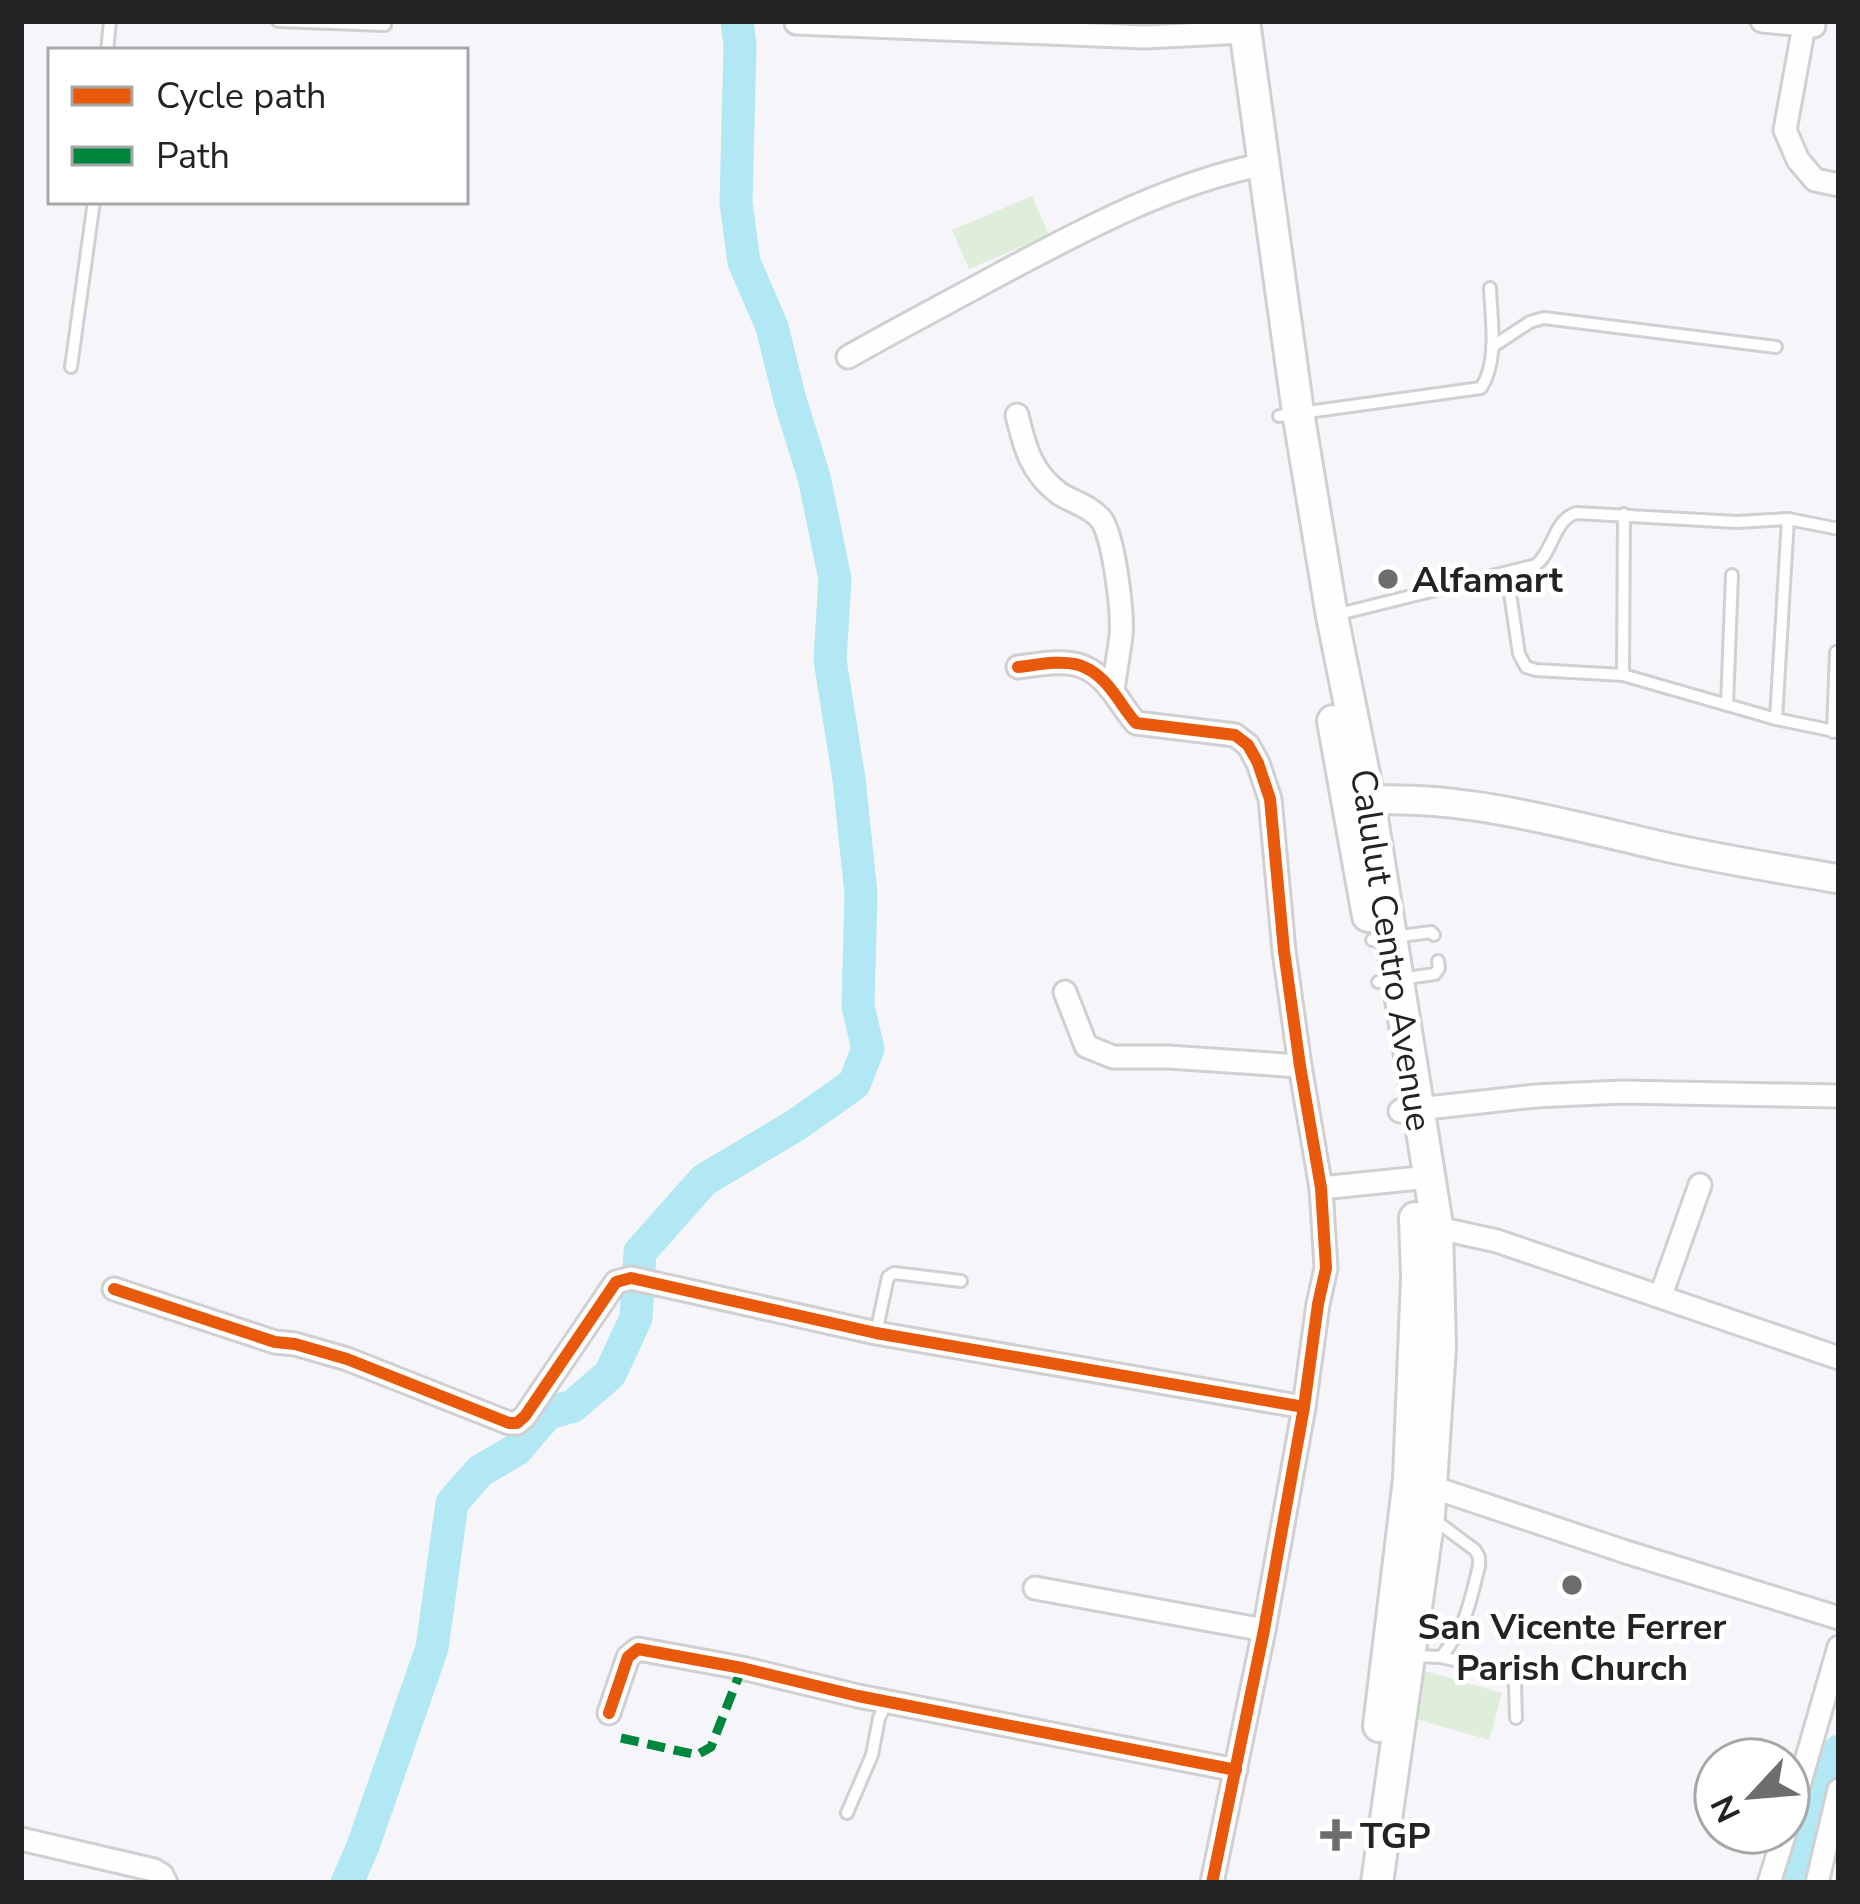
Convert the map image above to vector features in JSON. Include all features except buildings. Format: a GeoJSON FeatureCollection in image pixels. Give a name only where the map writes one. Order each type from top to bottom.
{"type":"FeatureCollection","features":[{"type":"Feature","properties":{"kind":"main road","name":"Calulut Centro Avenue"},"geometry":{"type":"LineString","coordinates":[[1236,27],[1288,414],[1382,938],[1441,1347],[1399,1655],[1359,1883]]}},
{"type":"Feature","properties":{"kind":"main road","name":"Calulut Centro Avenue"},"geometry":{"type":"LineString","coordinates":[[1288,414],[1332,616],[1358,800]]}},
{"type":"Feature","properties":{"kind":"main road","name":"Calulut Centro Avenue"},"geometry":{"type":"LineString","coordinates":[[1377,1883],[1399,1655],[1423,1494]]}},
{"type":"Feature","properties":{"kind":"street"},"geometry":{"type":"LineString","coordinates":[[1762,21],[1809,26],[1785,130],[1798,160],[1815,180],[1839,185]]}},
{"type":"Feature","properties":{"kind":"street"},"geometry":{"type":"LineString","coordinates":[[796,23],[1105,36],[1236,27]]}},
{"type":"Feature","properties":{"kind":"street"},"geometry":{"type":"LineString","coordinates":[[848,357],[1130,206],[1255,166]]}},
{"type":"Feature","properties":{"kind":"street"},"geometry":{"type":"LineString","coordinates":[[1017,415],[1027,455],[1038,475],[1096,514],[1107,527],[1121,630],[1113,691]]}},
{"type":"Feature","properties":{"kind":"street"},"geometry":{"type":"LineString","coordinates":[[1018,667],[1065,662],[1089,666],[1136,723],[1235,735],[1248,745],[1258,763],[1270,800],[1284,951],[1322,1188],[1326,1268],[1264,1630],[1212,1883]]}},
{"type":"Feature","properties":{"kind":"street"},"geometry":{"type":"LineString","coordinates":[[1358,800],[1443,800],[1704,856],[1839,879]]}},
{"type":"Feature","properties":{"kind":"street"},"geometry":{"type":"LineString","coordinates":[[1065,992],[1086,1046],[1113,1057],[1300,1066]]}},
{"type":"Feature","properties":{"kind":"street"},"geometry":{"type":"LineString","coordinates":[[1410,1110],[1622,1091],[1839,1096]]}},
{"type":"Feature","properties":{"kind":"street"},"geometry":{"type":"LineString","coordinates":[[1322,1188],[1419,1178]]}},
{"type":"Feature","properties":{"kind":"street"},"geometry":{"type":"LineString","coordinates":[[1661,1295],[1700,1185]]}},
{"type":"Feature","properties":{"kind":"street"},"geometry":{"type":"LineString","coordinates":[[1426,1226],[1497,1241],[1839,1358]]}},
{"type":"Feature","properties":{"kind":"street"},"geometry":{"type":"LineString","coordinates":[[114,1288],[275,1342],[347,1359],[518,1423],[616,1282],[641,1280],[876,1333],[1304,1406]]}},
{"type":"Feature","properties":{"kind":"street"},"geometry":{"type":"LineString","coordinates":[[1423,1494],[1839,1618]]}},
{"type":"Feature","properties":{"kind":"street"},"geometry":{"type":"LineString","coordinates":[[1035,1588],[1264,1630]]}},
{"type":"Feature","properties":{"kind":"street"},"geometry":{"type":"LineString","coordinates":[[1812,1740],[1839,1647]]}},
{"type":"Feature","properties":{"kind":"street"},"geometry":{"type":"LineString","coordinates":[[609,1713],[628,1657],[638,1649],[1236,1770]]}},
{"type":"Feature","properties":{"kind":"street"},"geometry":{"type":"LineString","coordinates":[[1817,1883],[1839,1790]]}},
{"type":"Feature","properties":{"kind":"street"},"geometry":{"type":"LineString","coordinates":[[21,1839],[154,1870],[166,1883]]}},
{"type":"Feature","properties":{"kind":"lane"},"geometry":{"type":"LineString","coordinates":[[278,21],[385,25]]}},
{"type":"Feature","properties":{"kind":"lane"},"geometry":{"type":"LineString","coordinates":[[71,368],[94,204]]}},
{"type":"Feature","properties":{"kind":"lane"},"geometry":{"type":"LineString","coordinates":[[1288,414],[1481,388],[1492,347],[1490,288]]}},
{"type":"Feature","properties":{"kind":"lane"},"geometry":{"type":"LineString","coordinates":[[1492,347],[1544,318],[1776,347]]}},
{"type":"Feature","properties":{"kind":"lane"},"geometry":{"type":"LineString","coordinates":[[1622,675],[1624,514]]}},
{"type":"Feature","properties":{"kind":"lane"},"geometry":{"type":"LineString","coordinates":[[1332,616],[1536,565],[1568,515],[1737,522],[1789,519],[1839,529]]}},
{"type":"Feature","properties":{"kind":"lane"},"geometry":{"type":"LineString","coordinates":[[1776,719],[1789,519]]}},
{"type":"Feature","properties":{"kind":"lane"},"geometry":{"type":"LineString","coordinates":[[1507,573],[1519,654],[1526,667],[1536,670],[1622,675],[1836,732],[1836,652]]}},
{"type":"Feature","properties":{"kind":"lane"},"geometry":{"type":"LineString","coordinates":[[1727,705],[1732,574]]}},
{"type":"Feature","properties":{"kind":"lane"},"geometry":{"type":"LineString","coordinates":[[1382,938],[1434,935]]}},
{"type":"Feature","properties":{"kind":"lane"},"geometry":{"type":"LineString","coordinates":[[1388,980],[1435,974],[1438,961]]}},
{"type":"Feature","properties":{"kind":"lane"},"geometry":{"type":"LineString","coordinates":[[876,1333],[888,1277],[894,1273],[961,1281]]}},
{"type":"Feature","properties":{"kind":"lane"},"geometry":{"type":"LineString","coordinates":[[1423,1494],[1479,1556],[1466,1621],[1441,1658]]}},
{"type":"Feature","properties":{"kind":"lane"},"geometry":{"type":"LineString","coordinates":[[1399,1655],[1507,1672],[1515,1684],[1516,1718]]}},
{"type":"Feature","properties":{"kind":"lane"},"geometry":{"type":"LineString","coordinates":[[847,1813],[872,1755],[887,1702]]}},
{"type":"Feature","properties":{"kind":"green space"},"geometry":{"type":"Polygon","coordinates":[[[1032,196],[1049,235],[969,269],[952,230],[1032,196]]]}},
{"type":"Feature","properties":{"kind":"green space"},"geometry":{"type":"Polygon","coordinates":[[[1425,1671],[1502,1693],[1489,1740],[1412,1718],[1425,1671]]]}},
{"type":"Feature","properties":{"kind":"waterway"},"geometry":{"type":"LineString","coordinates":[[347,1883],[432,1648],[452,1503],[480,1471],[516,1450],[548,1413],[573,1406],[610,1374],[636,1318],[640,1252],[704,1180],[854,1084],[868,1049],[858,1006],[861,894],[830,660],[835,579],[814,477],[772,327],[744,262],[736,203],[737,21]]}},
{"type":"Feature","properties":{"kind":"waterway"},"geometry":{"type":"LineString","coordinates":[[1790,1883],[1839,1751]]}},
{"type":"Feature","properties":{"kind":"marked path"},"geometry":{"type":"LineString","coordinates":[[621,1738],[697,1755],[711,1747],[742,1668]]}},
{"type":"Feature","properties":{"kind":"cycle path"},"geometry":{"type":"LineString","coordinates":[[1018,667],[1082,666],[1103,680],[1136,723],[1235,735],[1248,745],[1258,763],[1270,799],[1284,951],[1321,1188],[1326,1268],[1264,1630],[1212,1883]]}},
{"type":"Feature","properties":{"kind":"cycle path"},"geometry":{"type":"LineString","coordinates":[[114,1289],[275,1342],[347,1359],[509,1423],[525,1416],[616,1282],[631,1278],[876,1333],[1304,1407]]}},
{"type":"Feature","properties":{"kind":"cycle path"},"geometry":{"type":"LineString","coordinates":[[609,1713],[628,1657],[638,1649],[1236,1770]]}},
{"type":"Feature","properties":{"kind":"place","name":"Alfamart"},"geometry":{"type":"Point","coordinates":[1388,579]}},
{"type":"Feature","properties":{"kind":"place","name":"San Vicente Ferrer Parish Church"},"geometry":{"type":"Point","coordinates":[1572,1585]}},
{"type":"Feature","properties":{"kind":"place","name":"TGP"},"geometry":{"type":"Point","coordinates":[1336,1835]}}]}
